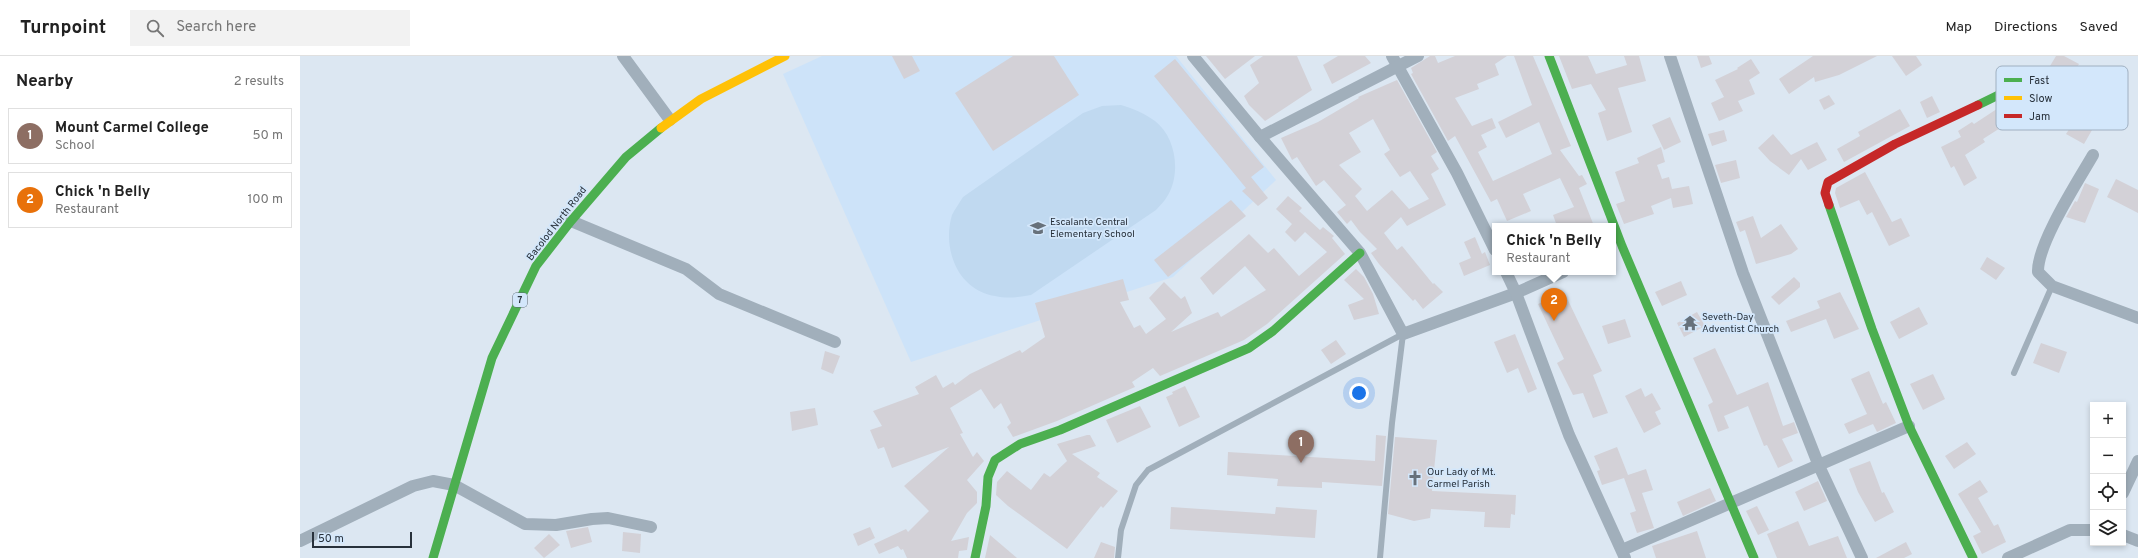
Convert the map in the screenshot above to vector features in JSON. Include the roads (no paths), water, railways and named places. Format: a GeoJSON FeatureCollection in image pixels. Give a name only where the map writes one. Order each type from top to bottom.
{"type":"FeatureCollection","features":[{"type":"Feature","properties":{"kind":"main road","name":"Bacolod North Road"},"geometry":{"type":"LineString","coordinates":[[433,558],[492,358],[536,266],[571,221],[626,157],[670,120],[700,99],[785,56]]}},
{"type":"Feature","properties":{"kind":"main road"},"geometry":{"type":"LineString","coordinates":[[1549,56],[1608,223]]}},
{"type":"Feature","properties":{"kind":"main road"},"geometry":{"type":"LineString","coordinates":[[1973,558],[1909,426],[1872,329],[1825,193],[1828,182],[1895,144],[1996,96]]}},
{"type":"Feature","properties":{"kind":"main road"},"geometry":{"type":"LineString","coordinates":[[1617,248],[1731,502],[1754,558]]}},
{"type":"Feature","properties":{"kind":"main road"},"geometry":{"type":"LineString","coordinates":[[975,558],[986,506],[988,477],[995,460],[1020,444],[1060,430],[1249,348],[1273,331],[1360,253]]}},
{"type":"Feature","properties":{"kind":"street"},"geometry":{"type":"LineString","coordinates":[[624,56],[670,120]]}},
{"type":"Feature","properties":{"kind":"street"},"geometry":{"type":"LineString","coordinates":[[1193,56],[1260,137],[1360,253],[1404,334],[1516,293],[1556,275]]}},
{"type":"Feature","properties":{"kind":"street"},"geometry":{"type":"LineString","coordinates":[[1260,137],[1395,61],[1418,56]]}},
{"type":"Feature","properties":{"kind":"street"},"geometry":{"type":"LineString","coordinates":[[1670,56],[1743,273],[1819,466],[1862,558]]}},
{"type":"Feature","properties":{"kind":"street"},"geometry":{"type":"LineString","coordinates":[[1395,61],[1457,173],[1492,244]]}},
{"type":"Feature","properties":{"kind":"street"},"geometry":{"type":"LineString","coordinates":[[2093,155],[2064,206],[2038,262],[2038,272],[2052,286],[2138,318]]}},
{"type":"Feature","properties":{"kind":"street"},"geometry":{"type":"LineString","coordinates":[[571,221],[686,268],[719,294],[835,342]]}},
{"type":"Feature","properties":{"kind":"street"},"geometry":{"type":"LineString","coordinates":[[1507,275],[1516,293],[1569,435],[1624,554],[1731,502],[1819,466],[1909,426]]}},
{"type":"Feature","properties":{"kind":"street"},"geometry":{"type":"LineString","coordinates":[[2126,487],[2138,461]]}},
{"type":"Feature","properties":{"kind":"street"},"geometry":{"type":"LineString","coordinates":[[300,541],[413,486],[433,481],[454,485],[525,524],[556,525],[608,518],[651,527]]}},
{"type":"Feature","properties":{"kind":"street"},"geometry":{"type":"LineString","coordinates":[[2008,558],[2070,530],[2090,530]]}},
{"type":"Feature","properties":{"kind":"street"},"geometry":{"type":"LineString","coordinates":[[2126,537],[2138,541]]}},
{"type":"Feature","properties":{"kind":"lane"},"geometry":{"type":"LineString","coordinates":[[2014,373],[2052,286]]}},
{"type":"Feature","properties":{"kind":"lane"},"geometry":{"type":"LineString","coordinates":[[1118,558],[1121,530],[1136,485],[1148,470],[1404,334]]}},
{"type":"Feature","properties":{"kind":"lane"},"geometry":{"type":"LineString","coordinates":[[1380,558],[1392,423],[1404,334]]}},
{"type":"Feature","properties":{"kind":"place","name":"Escalante Central Elementary School"},"geometry":{"type":"Point","coordinates":[1038,228]}},
{"type":"Feature","properties":{"kind":"place","name":"Chick 'n Belly"},"geometry":{"type":"Point","coordinates":[1554,321]}},
{"type":"Feature","properties":{"kind":"place","name":"Seveth-Day Adventist Church"},"geometry":{"type":"Point","coordinates":[1690,323]}},
{"type":"Feature","properties":{"kind":"place","name":"Mount Carmel College"},"geometry":{"type":"Point","coordinates":[1301,463]}},
{"type":"Feature","properties":{"kind":"place","name":"Our Lady of Mt. Carmel Parish"},"geometry":{"type":"Point","coordinates":[1415,478]}}]}
